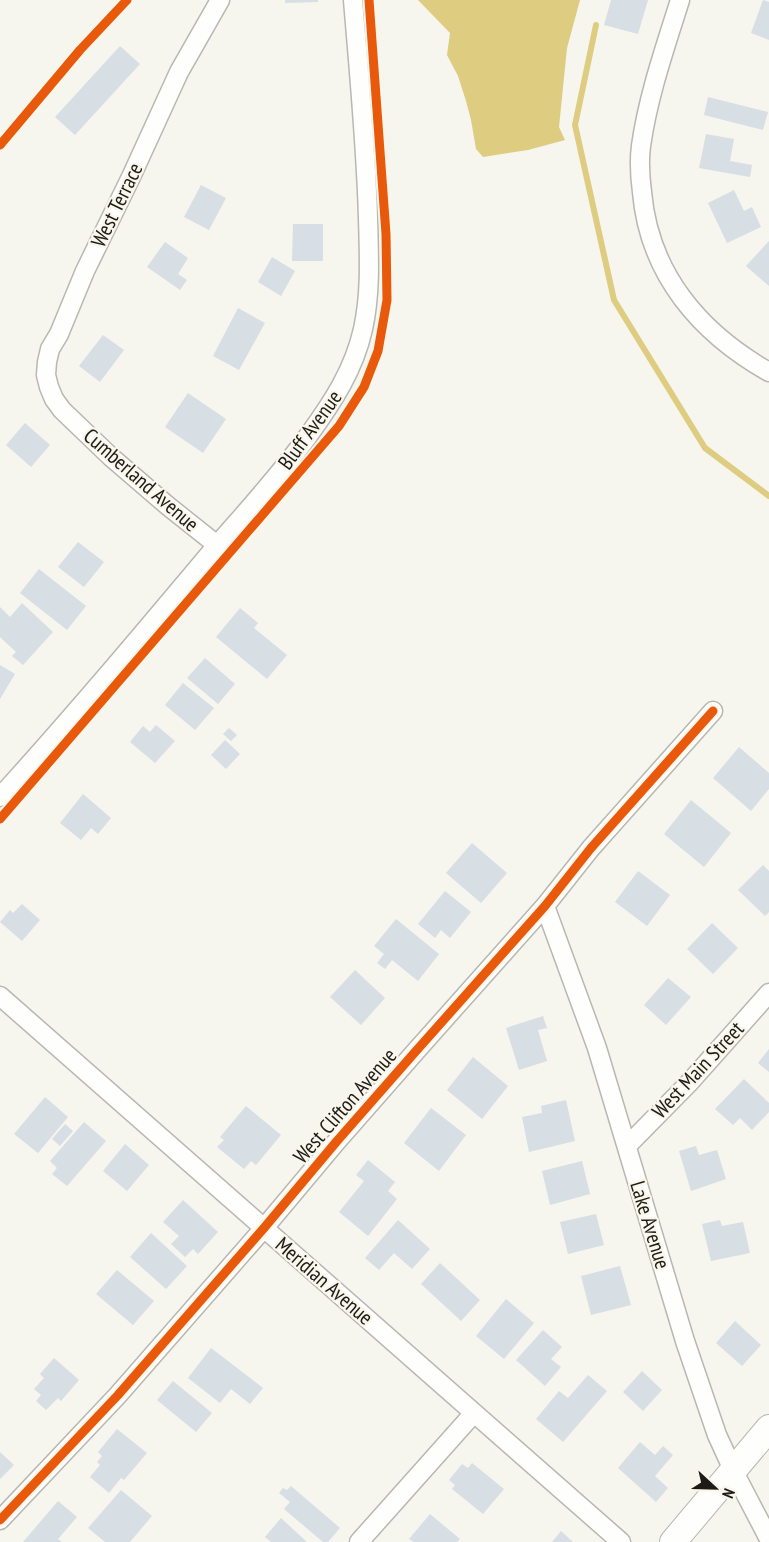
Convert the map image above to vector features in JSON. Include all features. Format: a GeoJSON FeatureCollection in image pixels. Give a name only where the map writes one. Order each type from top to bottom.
{"type":"FeatureCollection","features":[{"type":"Feature","properties":{"kind":"street","name":"West Terrace"},"geometry":{"type":"LineString","coordinates":[[67,414],[54,399],[49,387],[46,375],[50,349],[59,334],[84,271],[131,177],[179,72],[220,0]]}},
{"type":"Feature","properties":{"kind":"street","name":"Bluff Avenue"},"geometry":{"type":"LineString","coordinates":[[0,797],[65,726],[267,488],[331,404],[344,381],[363,330],[369,277],[360,77],[352,0]]}},
{"type":"Feature","properties":{"kind":"street"},"geometry":{"type":"LineString","coordinates":[[680,0],[651,95],[641,148],[641,184],[648,229],[664,272],[680,296],[720,338],[769,372]]}},
{"type":"Feature","properties":{"kind":"street","name":"Cumberland Avenue"},"geometry":{"type":"LineString","coordinates":[[67,414],[111,457],[217,545]]}},
{"type":"Feature","properties":{"kind":"street","name":"West Clifton Avenue"},"geometry":{"type":"LineString","coordinates":[[0,1520],[118,1395],[337,1141],[545,906],[591,848],[713,711]]}},
{"type":"Feature","properties":{"kind":"street","name":"Lake Avenue"},"geometry":{"type":"LineString","coordinates":[[545,906],[597,1048],[685,1341],[717,1435],[769,1539]]}},
{"type":"Feature","properties":{"kind":"street","name":"West Main Street"},"geometry":{"type":"LineString","coordinates":[[627,1146],[689,1083],[769,993]]}},
{"type":"Feature","properties":{"kind":"street","name":"Meridian Avenue"},"geometry":{"type":"LineString","coordinates":[[0,996],[621,1542]]}},
{"type":"Feature","properties":{"kind":"street"},"geometry":{"type":"LineString","coordinates":[[359,1542],[474,1413]]}},
{"type":"Feature","properties":{"kind":"street"},"geometry":{"type":"LineString","coordinates":[[673,1542],[769,1428]]}},
{"type":"Feature","properties":{"kind":"shaded area"},"geometry":{"type":"Polygon","coordinates":[[[418,0],[580,0],[567,48],[559,127],[565,140],[528,150],[483,157],[476,149],[466,101],[458,76],[447,55],[450,33],[418,0]]]}},
{"type":"Feature","properties":{"kind":"building"},"geometry":{"type":"Polygon","coordinates":[[[285,0],[318,0],[318,2],[285,3],[285,0]]]}},
{"type":"Feature","properties":{"kind":"building"},"geometry":{"type":"Polygon","coordinates":[[[611,0],[648,0],[638,34],[604,25],[611,0]]]}},
{"type":"Feature","properties":{"kind":"building"},"geometry":{"type":"Polygon","coordinates":[[[763,0],[769,2],[769,40],[751,33],[763,0]]]}},
{"type":"Feature","properties":{"kind":"building"},"geometry":{"type":"Polygon","coordinates":[[[120,46],[140,64],[75,135],[55,117],[120,46]]]}},
{"type":"Feature","properties":{"kind":"building"},"geometry":{"type":"Polygon","coordinates":[[[708,97],[768,112],[763,130],[704,115],[708,97]]]}},
{"type":"Feature","properties":{"kind":"building"},"geometry":{"type":"Polygon","coordinates":[[[706,134],[734,139],[730,161],[752,165],[750,177],[699,168],[706,134]]]}},
{"type":"Feature","properties":{"kind":"building"},"geometry":{"type":"Polygon","coordinates":[[[201,185],[226,198],[209,230],[184,217],[201,185]]]}},
{"type":"Feature","properties":{"kind":"building"},"geometry":{"type":"Polygon","coordinates":[[[734,190],[744,211],[752,207],[761,227],[727,243],[708,203],[734,190]]]}},
{"type":"Feature","properties":{"kind":"building"},"geometry":{"type":"Polygon","coordinates":[[[293,224],[323,224],[323,261],[292,261],[293,224]]]}},
{"type":"Feature","properties":{"kind":"building"},"geometry":{"type":"Polygon","coordinates":[[[769,241],[769,286],[746,266],[769,241]]]}},
{"type":"Feature","properties":{"kind":"building"},"geometry":{"type":"Polygon","coordinates":[[[165,242],[188,258],[178,274],[187,280],[180,290],[147,267],[165,242]]]}},
{"type":"Feature","properties":{"kind":"building"},"geometry":{"type":"Polygon","coordinates":[[[272,257],[295,271],[281,296],[258,282],[272,257]]]}},
{"type":"Feature","properties":{"kind":"building"},"geometry":{"type":"Polygon","coordinates":[[[238,308],[265,323],[239,370],[213,356],[238,308]]]}},
{"type":"Feature","properties":{"kind":"building"},"geometry":{"type":"Polygon","coordinates":[[[103,335],[124,350],[100,382],[79,366],[103,335]]]}},
{"type":"Feature","properties":{"kind":"building"},"geometry":{"type":"Polygon","coordinates":[[[188,393],[226,419],[203,453],[165,427],[188,393]]]}},
{"type":"Feature","properties":{"kind":"building"},"geometry":{"type":"Polygon","coordinates":[[[25,423],[50,445],[31,467],[6,445],[25,423]]]}},
{"type":"Feature","properties":{"kind":"building"},"geometry":{"type":"Polygon","coordinates":[[[78,542],[104,562],[84,587],[58,567],[78,542]]]}},
{"type":"Feature","properties":{"kind":"building"},"geometry":{"type":"Polygon","coordinates":[[[39,569],[86,606],[67,630],[20,593],[39,569]]]}},
{"type":"Feature","properties":{"kind":"building"},"geometry":{"type":"Polygon","coordinates":[[[22,603],[53,632],[23,665],[12,656],[16,652],[0,637],[0,607],[10,617],[22,603]]]}},
{"type":"Feature","properties":{"kind":"building"},"geometry":{"type":"Polygon","coordinates":[[[240,608],[258,623],[254,628],[287,655],[267,679],[216,637],[240,608]]]}},
{"type":"Feature","properties":{"kind":"building"},"geometry":{"type":"Polygon","coordinates":[[[205,658],[235,684],[218,704],[187,678],[205,658]]]}},
{"type":"Feature","properties":{"kind":"building"},"geometry":{"type":"Polygon","coordinates":[[[0,665],[15,674],[0,699],[0,665]]]}},
{"type":"Feature","properties":{"kind":"building"},"geometry":{"type":"Polygon","coordinates":[[[183,683],[214,708],[195,730],[165,705],[183,683]]]}},
{"type":"Feature","properties":{"kind":"building"},"geometry":{"type":"Polygon","coordinates":[[[156,725],[175,741],[155,763],[130,742],[143,726],[150,732],[156,725]]]}},
{"type":"Feature","properties":{"kind":"building"},"geometry":{"type":"Polygon","coordinates":[[[229,728],[237,735],[231,741],[223,734],[229,728]]]}},
{"type":"Feature","properties":{"kind":"building"},"geometry":{"type":"Polygon","coordinates":[[[225,740],[240,754],[226,769],[211,755],[225,740]]]}},
{"type":"Feature","properties":{"kind":"building"},"geometry":{"type":"Polygon","coordinates":[[[739,747],[769,773],[769,789],[751,811],[713,778],[739,747]]]}},
{"type":"Feature","properties":{"kind":"building"},"geometry":{"type":"Polygon","coordinates":[[[83,794],[111,818],[98,834],[91,828],[81,840],[60,823],[83,794]]]}},
{"type":"Feature","properties":{"kind":"building"},"geometry":{"type":"Polygon","coordinates":[[[691,800],[731,833],[704,867],[664,834],[691,800]]]}},
{"type":"Feature","properties":{"kind":"building"},"geometry":{"type":"Polygon","coordinates":[[[472,843],[507,873],[481,903],[446,873],[472,843]]]}},
{"type":"Feature","properties":{"kind":"building"},"geometry":{"type":"Polygon","coordinates":[[[763,865],[769,871],[769,912],[765,916],[738,890],[763,865]]]}},
{"type":"Feature","properties":{"kind":"building"},"geometry":{"type":"Polygon","coordinates":[[[638,871],[670,895],[647,926],[615,902],[638,871]]]}},
{"type":"Feature","properties":{"kind":"building"},"geometry":{"type":"Polygon","coordinates":[[[445,891],[471,912],[450,938],[441,930],[435,938],[418,924],[445,891]]]}},
{"type":"Feature","properties":{"kind":"building"},"geometry":{"type":"Polygon","coordinates":[[[22,904],[40,920],[22,941],[0,922],[10,910],[13,913],[22,904]]]}},
{"type":"Feature","properties":{"kind":"building"},"geometry":{"type":"Polygon","coordinates":[[[396,919],[439,954],[418,981],[392,960],[385,969],[377,963],[384,954],[374,946],[396,919]]]}},
{"type":"Feature","properties":{"kind":"building"},"geometry":{"type":"Polygon","coordinates":[[[712,923],[738,948],[713,974],[687,949],[712,923]]]}},
{"type":"Feature","properties":{"kind":"building"},"geometry":{"type":"Polygon","coordinates":[[[355,970],[385,998],[361,1025],[330,997],[355,970]]]}},
{"type":"Feature","properties":{"kind":"building"},"geometry":{"type":"Polygon","coordinates":[[[668,978],[691,997],[666,1025],[644,1005],[668,978]]]}},
{"type":"Feature","properties":{"kind":"building"},"geometry":{"type":"Polygon","coordinates":[[[543,1016],[547,1028],[538,1030],[547,1061],[519,1070],[506,1028],[543,1016]]]}},
{"type":"Feature","properties":{"kind":"building"},"geometry":{"type":"Polygon","coordinates":[[[769,1049],[769,1072],[758,1063],[769,1049]]]}},
{"type":"Feature","properties":{"kind":"building"},"geometry":{"type":"Polygon","coordinates":[[[473,1057],[508,1086],[482,1119],[447,1090],[473,1057]]]}},
{"type":"Feature","properties":{"kind":"building"},"geometry":{"type":"Polygon","coordinates":[[[744,1079],[769,1103],[769,1112],[752,1130],[740,1118],[733,1125],[715,1109],[744,1079]]]}},
{"type":"Feature","properties":{"kind":"building"},"geometry":{"type":"Polygon","coordinates":[[[45,1097],[68,1117],[38,1153],[14,1134],[45,1097]]]}},
{"type":"Feature","properties":{"kind":"building"},"geometry":{"type":"Polygon","coordinates":[[[566,1100],[575,1141],[529,1152],[522,1117],[542,1113],[541,1106],[566,1100]]]}},
{"type":"Feature","properties":{"kind":"building"},"geometry":{"type":"Polygon","coordinates":[[[246,1106],[281,1135],[256,1165],[251,1161],[244,1169],[217,1147],[224,1140],[220,1137],[246,1106]]]}},
{"type":"Feature","properties":{"kind":"building"},"geometry":{"type":"Polygon","coordinates":[[[431,1108],[466,1135],[439,1171],[404,1143],[431,1108]]]}},
{"type":"Feature","properties":{"kind":"building"},"geometry":{"type":"Polygon","coordinates":[[[84,1122],[106,1141],[67,1186],[52,1174],[57,1168],[50,1161],[84,1122]]]}},
{"type":"Feature","properties":{"kind":"building"},"geometry":{"type":"Polygon","coordinates":[[[65,1124],[73,1131],[60,1146],[52,1139],[65,1124]]]}},
{"type":"Feature","properties":{"kind":"building"},"geometry":{"type":"Polygon","coordinates":[[[125,1144],[149,1165],[127,1191],[103,1171],[125,1144]]]}},
{"type":"Feature","properties":{"kind":"building"},"geometry":{"type":"Polygon","coordinates":[[[696,1146],[699,1155],[717,1150],[726,1179],[691,1191],[679,1151],[696,1146]]]}},
{"type":"Feature","properties":{"kind":"building"},"geometry":{"type":"Polygon","coordinates":[[[368,1160],[395,1182],[388,1191],[397,1199],[368,1236],[339,1212],[364,1181],[356,1175],[368,1160]]]}},
{"type":"Feature","properties":{"kind":"building"},"geometry":{"type":"Polygon","coordinates":[[[582,1161],[590,1194],[550,1205],[542,1171],[582,1161]]]}},
{"type":"Feature","properties":{"kind":"building"},"geometry":{"type":"Polygon","coordinates":[[[183,1200],[218,1232],[198,1254],[193,1249],[185,1257],[171,1244],[179,1236],[163,1222],[183,1200]]]}},
{"type":"Feature","properties":{"kind":"building"},"geometry":{"type":"Polygon","coordinates":[[[596,1214],[604,1245],[568,1254],[560,1222],[596,1214]]]}},
{"type":"Feature","properties":{"kind":"building"},"geometry":{"type":"Polygon","coordinates":[[[398,1220],[430,1249],[412,1269],[394,1253],[379,1270],[365,1258],[398,1220]]]}},
{"type":"Feature","properties":{"kind":"building"},"geometry":{"type":"Polygon","coordinates":[[[720,1220],[722,1226],[743,1222],[750,1253],[711,1261],[702,1224],[720,1220]]]}},
{"type":"Feature","properties":{"kind":"building"},"geometry":{"type":"Polygon","coordinates":[[[151,1233],[187,1266],[166,1289],[130,1257],[151,1233]]]}},
{"type":"Feature","properties":{"kind":"building"},"geometry":{"type":"Polygon","coordinates":[[[440,1263],[480,1300],[461,1321],[421,1284],[440,1263]]]}},
{"type":"Feature","properties":{"kind":"building"},"geometry":{"type":"Polygon","coordinates":[[[620,1266],[631,1305],[591,1315],[581,1276],[620,1266]]]}},
{"type":"Feature","properties":{"kind":"building"},"geometry":{"type":"Polygon","coordinates":[[[117,1270],[154,1301],[133,1325],[96,1294],[117,1270]]]}},
{"type":"Feature","properties":{"kind":"building"},"geometry":{"type":"Polygon","coordinates":[[[506,1299],[534,1323],[504,1359],[476,1336],[506,1299]]]}},
{"type":"Feature","properties":{"kind":"building"},"geometry":{"type":"Polygon","coordinates":[[[735,1321],[761,1345],[742,1366],[716,1343],[735,1321]]]}},
{"type":"Feature","properties":{"kind":"building"},"geometry":{"type":"Polygon","coordinates":[[[543,1330],[562,1347],[551,1359],[561,1367],[545,1386],[516,1360],[543,1330]]]}},
{"type":"Feature","properties":{"kind":"building"},"geometry":{"type":"Polygon","coordinates":[[[211,1348],[263,1388],[250,1404],[231,1389],[220,1403],[188,1378],[211,1348]]]}},
{"type":"Feature","properties":{"kind":"building"},"geometry":{"type":"Polygon","coordinates":[[[54,1358],[79,1380],[61,1401],[58,1398],[46,1410],[36,1401],[41,1395],[34,1389],[44,1378],[40,1374],[54,1358]]]}},
{"type":"Feature","properties":{"kind":"building"},"geometry":{"type":"Polygon","coordinates":[[[642,1371],[662,1390],[643,1411],[623,1392],[642,1371]]]}},
{"type":"Feature","properties":{"kind":"building"},"geometry":{"type":"Polygon","coordinates":[[[588,1375],[607,1391],[563,1442],[536,1419],[559,1391],[568,1398],[588,1375]]]}},
{"type":"Feature","properties":{"kind":"building"},"geometry":{"type":"Polygon","coordinates":[[[173,1381],[212,1413],[196,1432],[157,1400],[173,1381]]]}},
{"type":"Feature","properties":{"kind":"building"},"geometry":{"type":"Polygon","coordinates":[[[117,1429],[147,1453],[124,1480],[121,1478],[109,1493],[90,1477],[100,1465],[97,1462],[102,1456],[98,1452],[117,1429]]]}},
{"type":"Feature","properties":{"kind":"building"},"geometry":{"type":"Polygon","coordinates":[[[640,1442],[655,1455],[663,1446],[673,1455],[655,1476],[668,1488],[656,1502],[618,1468],[640,1442]]]}},
{"type":"Feature","properties":{"kind":"building"},"geometry":{"type":"Polygon","coordinates":[[[0,1452],[14,1465],[0,1479],[0,1452]]]}},
{"type":"Feature","properties":{"kind":"building"},"geometry":{"type":"Polygon","coordinates":[[[472,1463],[504,1489],[483,1514],[452,1489],[455,1485],[449,1480],[462,1464],[468,1468],[472,1463]]]}},
{"type":"Feature","properties":{"kind":"building"},"geometry":{"type":"Polygon","coordinates":[[[291,1486],[340,1528],[328,1542],[323,1542],[284,1509],[290,1502],[279,1493],[283,1488],[287,1490],[291,1486]]]}},
{"type":"Feature","properties":{"kind":"building"},"geometry":{"type":"Polygon","coordinates":[[[121,1490],[152,1516],[130,1542],[105,1542],[88,1528],[121,1490]]]}},
{"type":"Feature","properties":{"kind":"building"},"geometry":{"type":"Polygon","coordinates":[[[58,1501],[77,1517],[58,1539],[62,1542],[23,1542],[58,1501]]]}},
{"type":"Feature","properties":{"kind":"building"},"geometry":{"type":"Polygon","coordinates":[[[430,1514],[460,1539],[457,1542],[414,1542],[409,1539],[430,1514]]]}},
{"type":"Feature","properties":{"kind":"building"},"geometry":{"type":"Polygon","coordinates":[[[281,1518],[307,1542],[271,1542],[265,1537],[281,1518]]]}},
{"type":"Feature","properties":{"kind":"building"},"geometry":{"type":"Polygon","coordinates":[[[561,1531],[573,1542],[552,1542],[561,1531]]]}},
{"type":"Feature","properties":{"kind":"waterway"},"geometry":{"type":"LineString","coordinates":[[596,25],[575,125],[614,300],[705,448],[769,496]]}},
{"type":"Feature","properties":{"kind":"cycle path"},"geometry":{"type":"LineString","coordinates":[[0,145],[80,50],[127,0]]}},
{"type":"Feature","properties":{"kind":"cycle path"},"geometry":{"type":"LineString","coordinates":[[0,819],[339,426],[364,387],[378,351],[387,300],[386,234],[369,0]]}},
{"type":"Feature","properties":{"kind":"cycle path"},"geometry":{"type":"LineString","coordinates":[[0,1520],[118,1395],[337,1141],[545,906],[591,848],[713,711]]}}]}
